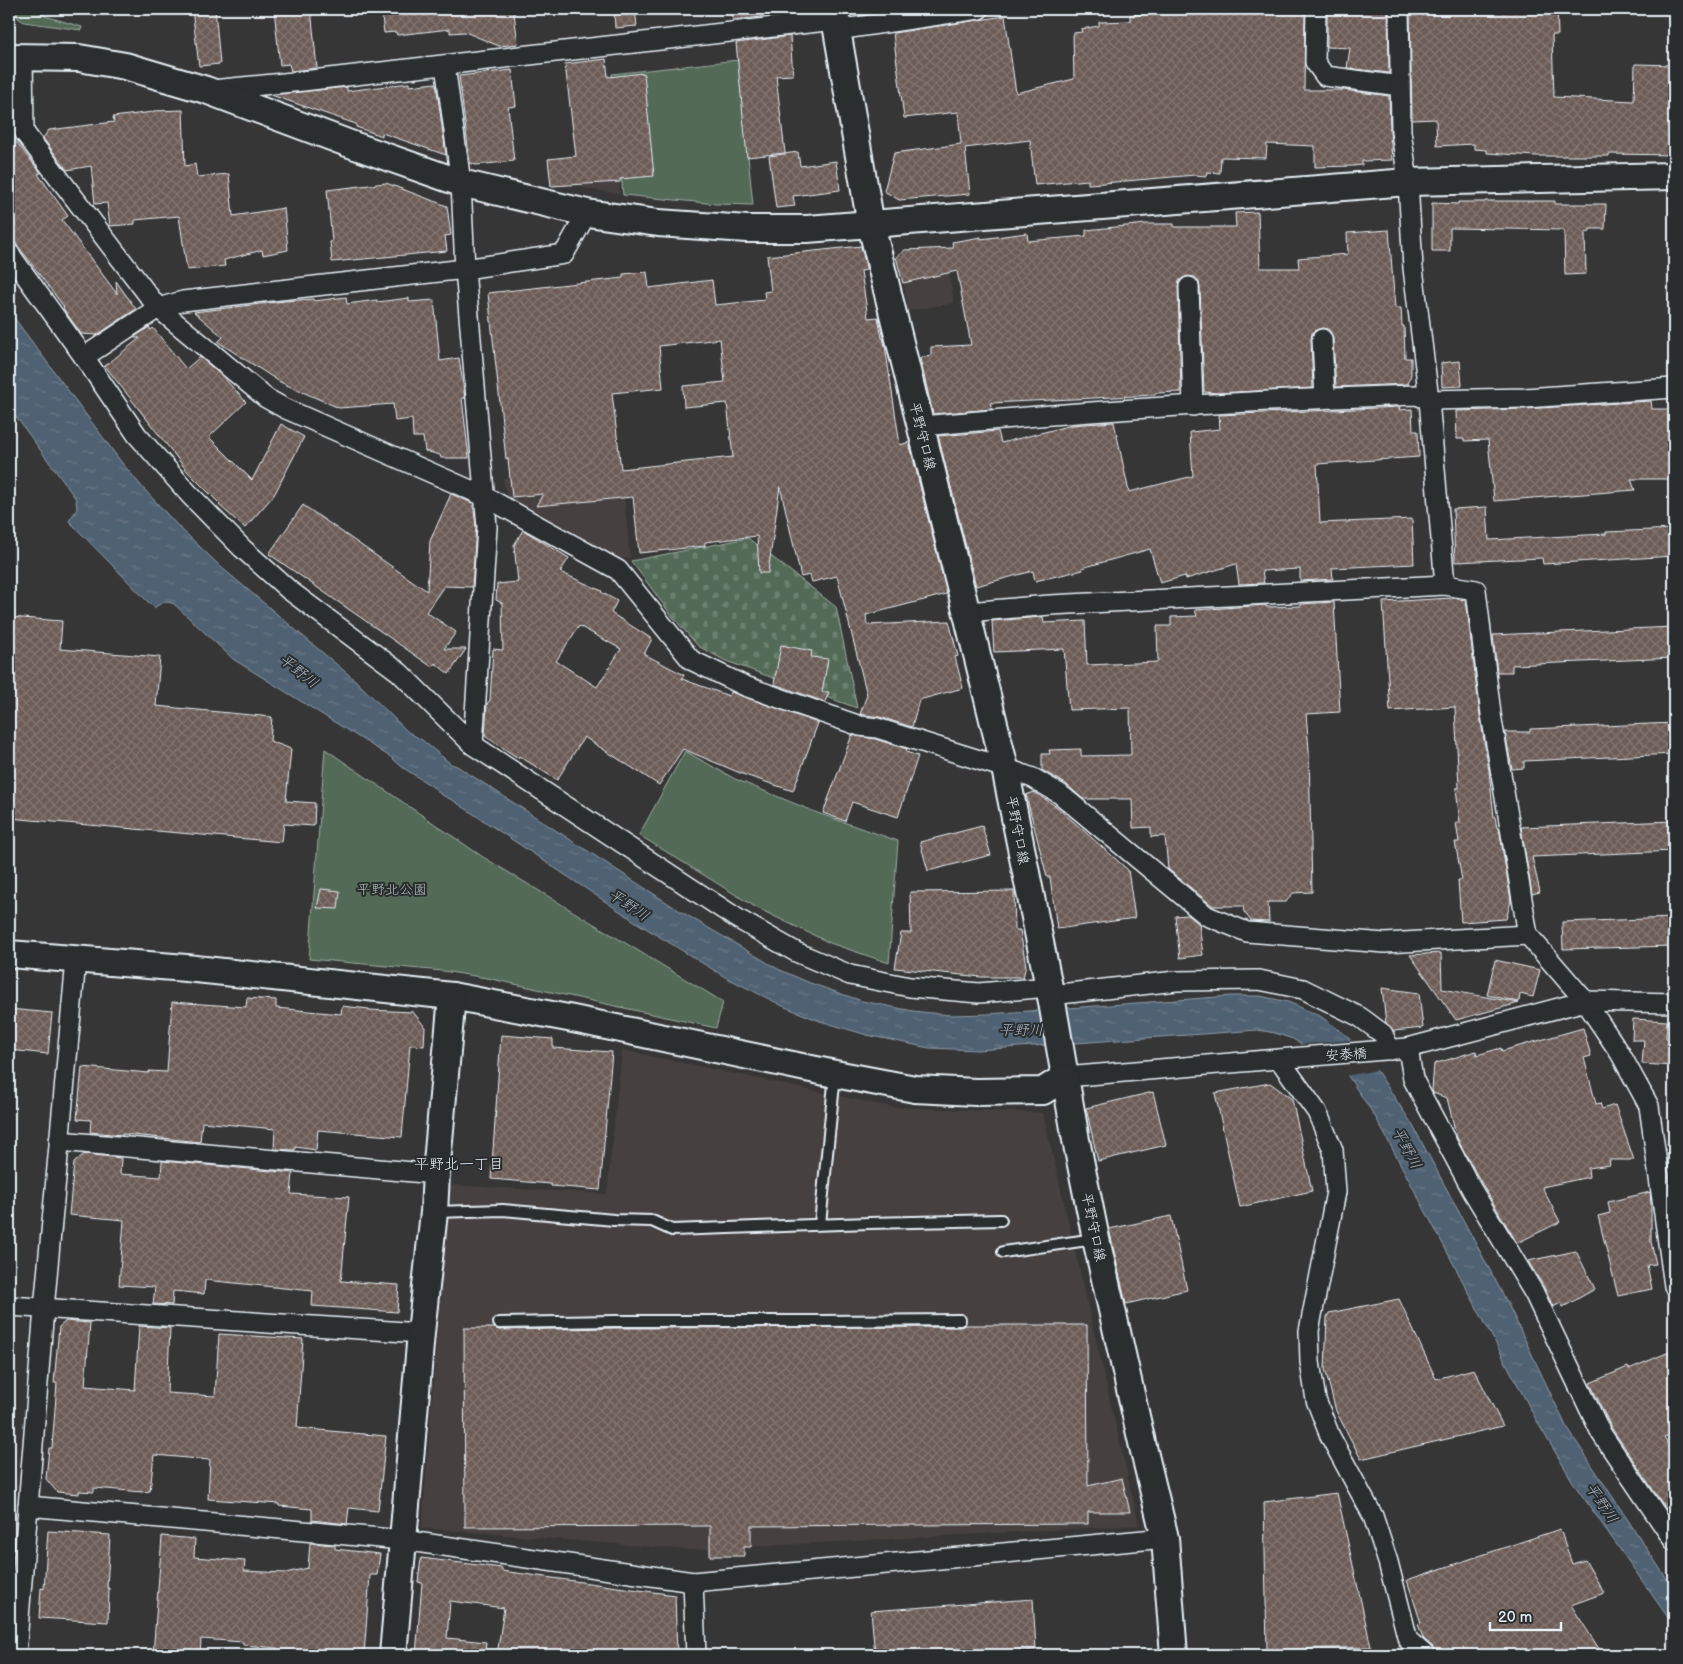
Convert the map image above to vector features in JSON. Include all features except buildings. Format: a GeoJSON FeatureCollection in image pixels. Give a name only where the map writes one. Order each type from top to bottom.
{"type":"FeatureCollection","features":[{"type":"Feature","properties":{"kind":"street"},"geometry":{"type":"LineString","coordinates":[[206,90],[303,81],[836,20],[979,9]]}},
{"type":"Feature","properties":{"kind":"street"},"geometry":{"type":"LineString","coordinates":[[1316,9],[1315,62],[1325,76],[1400,86]]}},
{"type":"Feature","properties":{"kind":"street"},"geometry":{"type":"LineString","coordinates":[[1399,9],[1401,131],[1408,182],[1413,268],[1429,400],[1445,585]]}},
{"type":"Feature","properties":{"kind":"street","name":"平野守口線"},"geometry":{"type":"LineString","coordinates":[[836,20],[871,224],[1006,768],[1096,1239],[1165,1538],[1174,1655]]}},
{"type":"Feature","properties":{"kind":"street"},"geometry":{"type":"LineString","coordinates":[[1528,935],[1385,943],[1248,932],[1207,916],[1060,794],[1033,778],[877,728],[860,726],[745,686],[691,660],[618,570],[484,496],[284,408],[266,398],[158,308],[24,132],[16,57],[78,58],[125,66],[206,90],[461,183],[586,213],[658,223],[747,229],[807,228],[1408,182],[1674,176]]}},
{"type":"Feature","properties":{"kind":"street"},"geometry":{"type":"LineString","coordinates":[[445,65],[461,183],[464,269],[487,527],[473,745]]}},
{"type":"Feature","properties":{"kind":"street"},"geometry":{"type":"LineString","coordinates":[[84,357],[158,308],[183,301],[464,269],[564,254],[586,213]]}},
{"type":"Feature","properties":{"kind":"street"},"geometry":{"type":"LineString","coordinates":[[9,253],[84,357],[137,435],[190,495],[242,548],[289,590],[399,672],[473,745],[738,919],[796,952],[850,975],[910,987],[978,993],[1050,995],[1176,981],[1259,980],[1303,989],[1360,1017],[1383,1034],[1386,1050]]}},
{"type":"Feature","properties":{"kind":"street"},"geometry":{"type":"LineString","coordinates":[[1189,287],[1193,406]]}},
{"type":"Feature","properties":{"kind":"street"},"geometry":{"type":"LineString","coordinates":[[1322,339],[1325,398]]}},
{"type":"Feature","properties":{"kind":"street"},"geometry":{"type":"LineString","coordinates":[[921,426],[1325,398],[1416,395],[1429,400],[1525,398],[1674,388]]}},
{"type":"Feature","properties":{"kind":"street"},"geometry":{"type":"LineString","coordinates":[[967,612],[1050,605],[1445,585],[1476,590],[1491,714],[1528,935],[1584,1001],[1620,1053],[1649,1106],[1674,1286]]}},
{"type":"Feature","properties":{"kind":"street"},"geometry":{"type":"LineString","coordinates":[[9,954],[204,970],[452,996],[915,1089],[976,1092],[1043,1091],[1063,1067]]}},
{"type":"Feature","properties":{"kind":"street"},"geometry":{"type":"LineString","coordinates":[[16,1655],[44,1309],[76,960]]}},
{"type":"Feature","properties":{"kind":"street"},"geometry":{"type":"LineString","coordinates":[[393,1655],[452,996]]}},
{"type":"Feature","properties":{"kind":"street","name":"安泰橋"},"geometry":{"type":"LineString","coordinates":[[1063,1067],[1273,1060],[1408,1048],[1584,1001],[1674,1003]]}},
{"type":"Feature","properties":{"kind":"street"},"geometry":{"type":"LineString","coordinates":[[1408,1048],[1413,1079],[1472,1190],[1534,1293],[1601,1433],[1674,1542]]}},
{"type":"Feature","properties":{"kind":"street"},"geometry":{"type":"LineString","coordinates":[[1273,1060],[1291,1076],[1317,1112],[1333,1150],[1336,1192],[1309,1331],[1310,1362],[1316,1400],[1330,1436],[1373,1516],[1388,1562],[1408,1640],[1424,1655]]}},
{"type":"Feature","properties":{"kind":"street"},"geometry":{"type":"LineString","coordinates":[[59,1141],[436,1174]]}},
{"type":"Feature","properties":{"kind":"street"},"geometry":{"type":"LineString","coordinates":[[9,1306],[422,1333]]}},
{"type":"Feature","properties":{"kind":"street"},"geometry":{"type":"LineString","coordinates":[[28,1506],[402,1540],[693,1582],[1165,1538]]}},
{"type":"Feature","properties":{"kind":"street"},"geometry":{"type":"LineString","coordinates":[[693,1582],[696,1655]]}},
{"type":"Feature","properties":{"kind":"lane"},"geometry":{"type":"LineString","coordinates":[[820,1224],[835,1074]]}},
{"type":"Feature","properties":{"kind":"lane"},"geometry":{"type":"LineString","coordinates":[[434,1212],[503,1210],[614,1220],[652,1221],[672,1230],[768,1228],[820,1224],[1001,1220]]}},
{"type":"Feature","properties":{"kind":"lane"},"geometry":{"type":"LineString","coordinates":[[1002,1252],[1096,1239]]}},
{"type":"Feature","properties":{"kind":"lane"},"geometry":{"type":"LineString","coordinates":[[499,1322],[613,1320],[960,1320]]}},
{"type":"Feature","properties":{"kind":"shaded area"},"geometry":{"type":"Polygon","coordinates":[[[615,145],[620,194],[583,188],[578,178],[575,148],[615,145]]]}},
{"type":"Feature","properties":{"kind":"shaded area"},"geometry":{"type":"Polygon","coordinates":[[[948,268],[954,303],[908,311],[903,275],[948,268]]]}},
{"type":"Feature","properties":{"kind":"shaded area"},"geometry":{"type":"Polygon","coordinates":[[[621,467],[630,558],[618,558],[507,496],[503,479],[621,467]]]}},
{"type":"Feature","properties":{"kind":"shaded area"},"geometry":{"type":"Polygon","coordinates":[[[622,1050],[891,1107],[1043,1113],[1139,1525],[690,1550],[422,1528],[449,1185],[607,1194],[622,1050]]]}},
{"type":"Feature","properties":{"kind":"green space"},"geometry":{"type":"Polygon","coordinates":[[[14,9],[33,9],[45,16],[82,27],[81,30],[24,22],[18,18],[14,9]]]}},
{"type":"Feature","properties":{"kind":"green space"},"geometry":{"type":"Polygon","coordinates":[[[738,60],[753,205],[717,204],[623,195],[612,74],[738,60]]]}},
{"type":"Feature","properties":{"kind":"green space"},"geometry":{"type":"Polygon","coordinates":[[[748,538],[836,607],[857,708],[726,661],[698,646],[672,616],[631,561],[748,538]]]}},
{"type":"Feature","properties":{"kind":"green space","name":"平野北公園"},"geometry":{"type":"Polygon","coordinates":[[[325,749],[483,857],[723,1002],[716,1028],[487,978],[443,971],[309,959],[325,749]]]}},
{"type":"Feature","properties":{"kind":"green space"},"geometry":{"type":"Polygon","coordinates":[[[685,751],[735,779],[820,814],[898,841],[889,963],[830,943],[757,908],[639,835],[685,751]]]}},
{"type":"Feature","properties":{"kind":"water","name":"平野川"},"geometry":{"type":"Polygon","coordinates":[[[9,311],[122,463],[177,525],[221,567],[355,680],[408,732],[422,740],[451,764],[457,766],[680,911],[778,969],[810,983],[862,1001],[913,1011],[950,1015],[988,1014],[1231,996],[1260,996],[1288,1002],[1320,1016],[1346,1035],[1377,1071],[1412,1124],[1508,1304],[1566,1426],[1674,1590],[1674,1626],[1576,1487],[1539,1425],[1376,1118],[1346,1073],[1293,1039],[1258,1030],[977,1050],[929,1048],[867,1035],[820,1021],[785,1007],[725,977],[639,924],[454,801],[440,794],[436,789],[402,767],[392,758],[233,659],[174,604],[163,603],[154,608],[69,521],[77,509],[76,499],[9,407],[9,311]]]}},
{"type":"Feature","properties":{"kind":"pier"},"geometry":{"type":"Polygon","coordinates":[[[1354,1040],[1379,1070],[1345,1076],[1296,1045],[1354,1040]]]}},
{"type":"Feature","properties":{"kind":"district","name":"平野北一丁目"},"geometry":{"type":"Point","coordinates":[459,1164]}}]}
